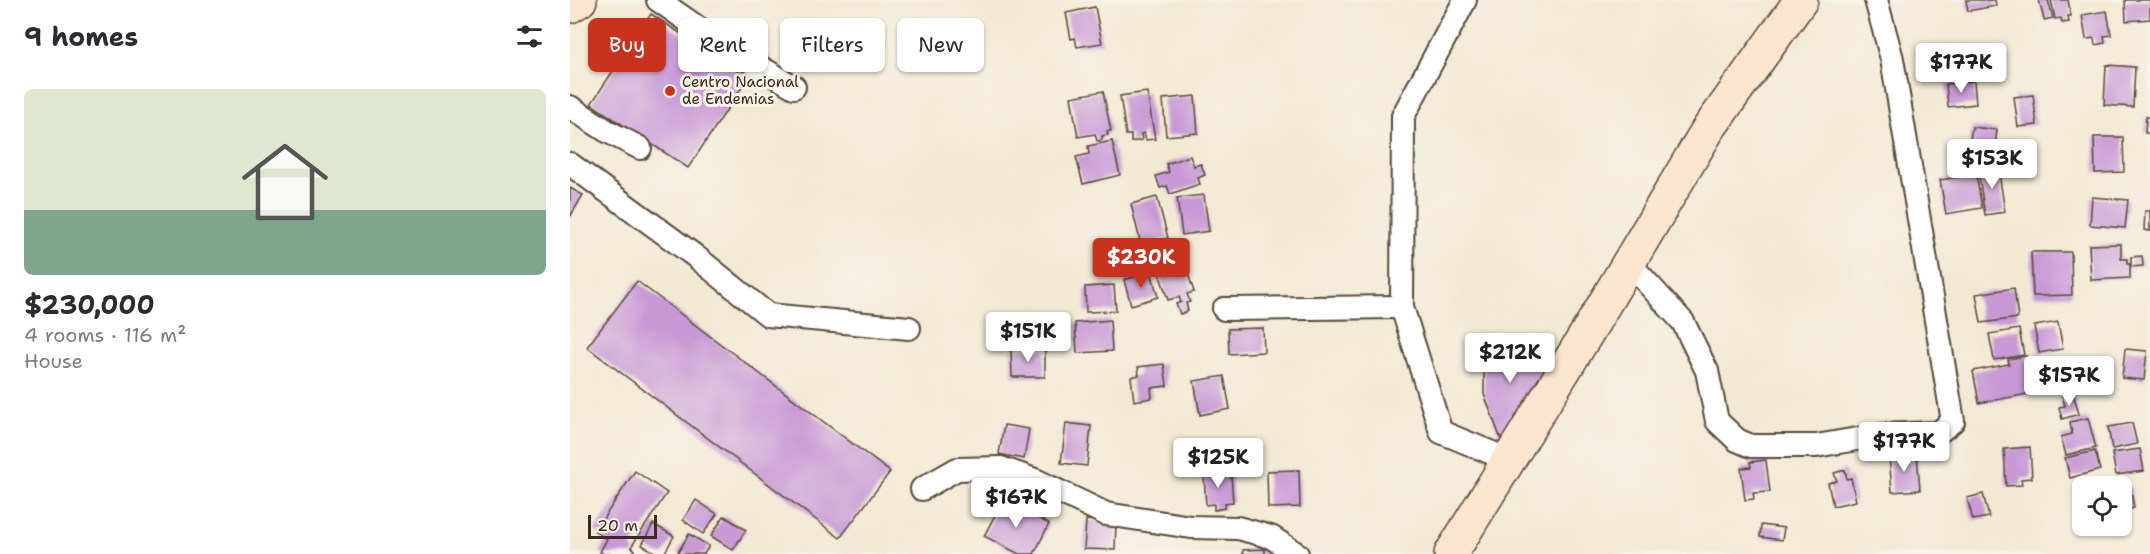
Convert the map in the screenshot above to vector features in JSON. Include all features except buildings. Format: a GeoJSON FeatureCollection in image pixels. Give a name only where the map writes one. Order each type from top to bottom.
{"type":"FeatureCollection","features":[{"type":"Feature","properties":{"kind":"street"},"geometry":{"type":"LineString","coordinates":[[570,6],[580,0]]}},
{"type":"Feature","properties":{"kind":"street"},"geometry":{"type":"LineString","coordinates":[[658,0],[724,46],[794,87]]}},
{"type":"Feature","properties":{"kind":"street"},"geometry":{"type":"LineString","coordinates":[[1465,0],[1403,116],[1402,307],[1441,432],[1509,460]]}},
{"type":"Feature","properties":{"kind":"street"},"geometry":{"type":"LineString","coordinates":[[1451,554],[1707,131],[1801,0]]}},
{"type":"Feature","properties":{"kind":"street"},"geometry":{"type":"LineString","coordinates":[[1629,262],[1683,322],[1707,371],[1717,421],[1737,440],[1751,446],[1816,446],[1881,435],[1938,433],[1953,421],[1892,58],[1876,0]]}},
{"type":"Feature","properties":{"kind":"street"},"geometry":{"type":"LineString","coordinates":[[570,107],[640,148]]}},
{"type":"Feature","properties":{"kind":"street"},"geometry":{"type":"LineString","coordinates":[[570,164],[695,256],[768,315],[909,328]]}},
{"type":"Feature","properties":{"kind":"street"},"geometry":{"type":"LineString","coordinates":[[1224,309],[1402,307]]}},
{"type":"Feature","properties":{"kind":"street"},"geometry":{"type":"LineString","coordinates":[[922,489],[957,469],[1001,468],[1035,480],[1106,514],[1191,527],[1238,528],[1271,537],[1297,554]]}},
{"type":"Feature","properties":{"kind":"place","name":"Centro Nacional de Endemias"},"geometry":{"type":"Point","coordinates":[670,91]}}]}
